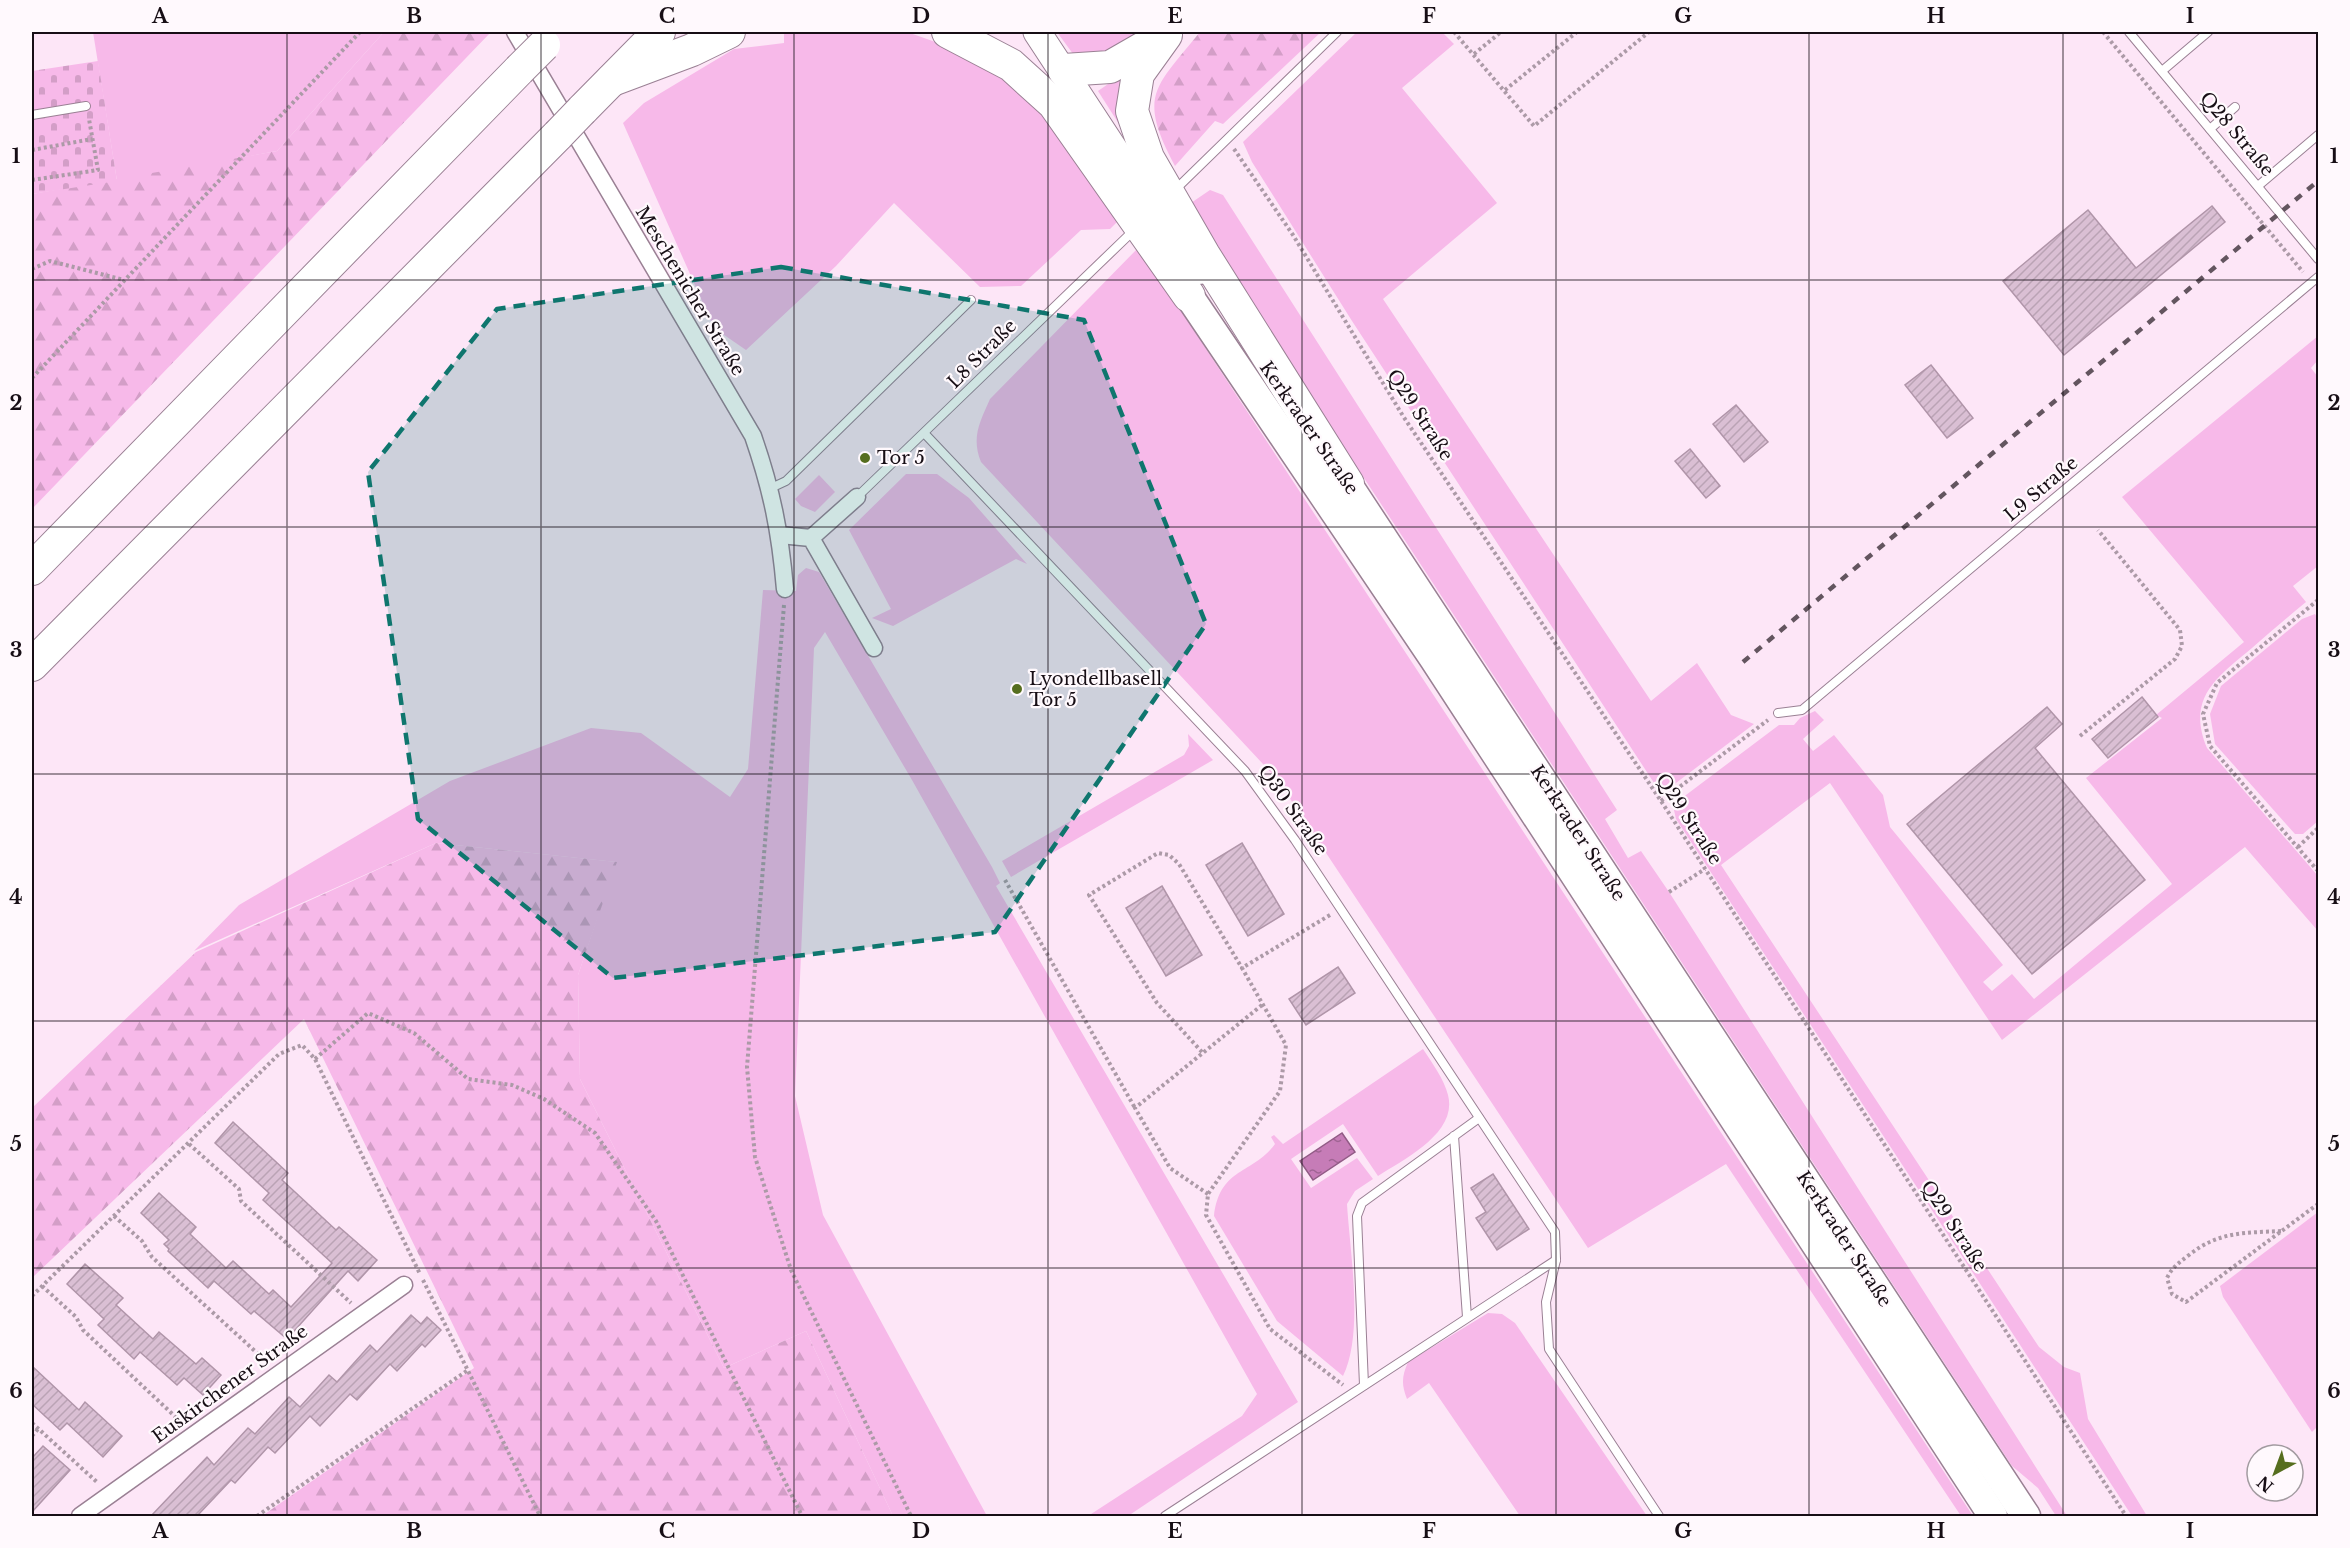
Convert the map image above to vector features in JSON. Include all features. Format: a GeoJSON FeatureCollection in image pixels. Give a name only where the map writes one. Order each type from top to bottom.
{"type":"FeatureCollection","features":[{"type":"Feature","properties":{"kind":"highway"},"geometry":{"type":"LineString","coordinates":[[32,665],[658,32]]}},
{"type":"Feature","properties":{"kind":"highway"},"geometry":{"type":"LineString","coordinates":[[612,80],[692,50],[729,32]]}},
{"type":"Feature","properties":{"kind":"highway"},"geometry":{"type":"LineString","coordinates":[[948,32],[1011,65],[1054,105],[1189,296]]}},
{"type":"Feature","properties":{"kind":"highway"},"geometry":{"type":"LineString","coordinates":[[1064,70],[1110,68],[1167,33]]}},
{"type":"Feature","properties":{"kind":"highway"},"geometry":{"type":"LineString","coordinates":[[1167,33],[1138,74],[1132,111],[1148,158],[1204,255],[1348,484]]}},
{"type":"Feature","properties":{"kind":"highway"},"geometry":{"type":"LineString","coordinates":[[32,569],[550,38]]}},
{"type":"Feature","properties":{"kind":"highway","name":"Kerkrader Straße"},"geometry":{"type":"LineString","coordinates":[[1119,157],[1189,296],[1434,659],[1993,1516]]}},
{"type":"Feature","properties":{"kind":"highway","name":"Kerkrader Straße"},"geometry":{"type":"LineString","coordinates":[[1119,157],[1348,484],[2026,1516]]}},
{"type":"Feature","properties":{"kind":"main road","name":"Kerkrader Straße"},"geometry":{"type":"LineString","coordinates":[[1037,32],[1119,157]]}},
{"type":"Feature","properties":{"kind":"street","name":"Meschenicher Straße"},"geometry":{"type":"LineString","coordinates":[[515,32],[753,436],[771,488],[780,535],[785,589]]}},
{"type":"Feature","properties":{"kind":"street"},"geometry":{"type":"LineString","coordinates":[[780,535],[811,538],[857,497]]}},
{"type":"Feature","properties":{"kind":"street"},"geometry":{"type":"LineString","coordinates":[[811,538],[874,648]]}},
{"type":"Feature","properties":{"kind":"street","name":"Euskirchener Straße"},"geometry":{"type":"LineString","coordinates":[[80,1516],[404,1285]]}},
{"type":"Feature","properties":{"kind":"lane"},"geometry":{"type":"LineString","coordinates":[[1178,187],[1337,32]]}},
{"type":"Feature","properties":{"kind":"lane","name":"Q28 Straße"},"geometry":{"type":"LineString","coordinates":[[2129,32],[2319,259]]}},
{"type":"Feature","properties":{"kind":"lane"},"geometry":{"type":"LineString","coordinates":[[2162,70],[2208,32]]}},
{"type":"Feature","properties":{"kind":"lane"},"geometry":{"type":"LineString","coordinates":[[32,115],[86,106]]}},
{"type":"Feature","properties":{"kind":"lane"},"geometry":{"type":"LineString","coordinates":[[2210,129],[2235,107]]}},
{"type":"Feature","properties":{"kind":"lane"},"geometry":{"type":"LineString","coordinates":[[2258,186],[2319,135]]}},
{"type":"Feature","properties":{"kind":"lane","name":"L8 Straße"},"geometry":{"type":"LineString","coordinates":[[857,497],[925,434],[1130,234]]}},
{"type":"Feature","properties":{"kind":"lane","name":"L9 Straße"},"geometry":{"type":"LineString","coordinates":[[1778,713],[1802,710],[2315,280]]}},
{"type":"Feature","properties":{"kind":"lane"},"geometry":{"type":"LineString","coordinates":[[771,488],[786,481],[970,300]]}},
{"type":"Feature","properties":{"kind":"lane","name":"Q30 Straße"},"geometry":{"type":"LineString","coordinates":[[925,434],[1245,771],[1295,840],[1556,1232],[1556,1260],[1546,1302],[1549,1349],[1659,1516]]}},
{"type":"Feature","properties":{"kind":"lane"},"geometry":{"type":"LineString","coordinates":[[1364,1385],[1357,1216],[1362,1203],[1479,1118]]}},
{"type":"Feature","properties":{"kind":"lane"},"geometry":{"type":"LineString","coordinates":[[1454,1136],[1467,1317]]}},
{"type":"Feature","properties":{"kind":"lane"},"geometry":{"type":"LineString","coordinates":[[1165,1516],[1556,1260]]}},
{"type":"Feature","properties":{"kind":"path"},"geometry":{"type":"LineString","coordinates":[[32,378],[360,32]]}},
{"type":"Feature","properties":{"kind":"path"},"geometry":{"type":"LineString","coordinates":[[1454,32],[1533,126],[1649,32]]}},
{"type":"Feature","properties":{"kind":"path"},"geometry":{"type":"LineString","coordinates":[[1474,54],[1501,32]]}},
{"type":"Feature","properties":{"kind":"path"},"geometry":{"type":"LineString","coordinates":[[1505,90],[1577,32]]}},
{"type":"Feature","properties":{"kind":"path"},"geometry":{"type":"LineString","coordinates":[[2103,32],[2315,280]]}},
{"type":"Feature","properties":{"kind":"path"},"geometry":{"type":"LineString","coordinates":[[32,180],[98,170],[86,106]]}},
{"type":"Feature","properties":{"kind":"path"},"geometry":{"type":"LineString","coordinates":[[32,150],[92,139]]}},
{"type":"Feature","properties":{"kind":"path","name":"Q29 Straße"},"geometry":{"type":"LineString","coordinates":[[1227,139],[1293,236],[1403,416],[1661,801],[2126,1516]]}},
{"type":"Feature","properties":{"kind":"path"},"geometry":{"type":"LineString","coordinates":[[32,269],[50,261],[124,280]]}},
{"type":"Feature","properties":{"kind":"path"},"geometry":{"type":"LineString","coordinates":[[2080,736],[2175,659],[2181,646],[2180,630],[2098,530]]}},
{"type":"Feature","properties":{"kind":"path"},"geometry":{"type":"LineString","coordinates":[[785,589],[747,1067],[755,1156],[791,1270],[911,1516]]}},
{"type":"Feature","properties":{"kind":"path"},"geometry":{"type":"LineString","coordinates":[[2319,600],[2217,683],[2203,714],[2210,746],[2319,871]]}},
{"type":"Feature","properties":{"kind":"path"},"geometry":{"type":"LineString","coordinates":[[1661,801],[1778,713]]}},
{"type":"Feature","properties":{"kind":"path"},"geometry":{"type":"LineString","coordinates":[[2298,846],[2319,828]]}},
{"type":"Feature","properties":{"kind":"path"},"geometry":{"type":"LineString","coordinates":[[1202,1052],[1157,1004],[1089,895],[1158,853],[1169,855],[1179,864],[1286,1045],[1280,1091],[1208,1194],[1206,1215],[1270,1329],[1353,1393]]}},
{"type":"Feature","properties":{"kind":"path"},"geometry":{"type":"LineString","coordinates":[[1669,892],[1705,869]]}},
{"type":"Feature","properties":{"kind":"path"},"geometry":{"type":"LineString","coordinates":[[1005,880],[1170,1168],[1208,1194]]}},
{"type":"Feature","properties":{"kind":"path"},"geometry":{"type":"LineString","coordinates":[[1242,968],[1339,909]]}},
{"type":"Feature","properties":{"kind":"path"},"geometry":{"type":"LineString","coordinates":[[1135,1108],[1262,1005]]}},
{"type":"Feature","properties":{"kind":"path"},"geometry":{"type":"LineString","coordinates":[[315,1059],[368,1013],[414,1034],[468,1079],[512,1085],[544,1099],[596,1133],[656,1221],[802,1516]]}},
{"type":"Feature","properties":{"kind":"path"},"geometry":{"type":"LineString","coordinates":[[32,1296],[279,1054],[302,1045],[315,1059],[540,1516]]}},
{"type":"Feature","properties":{"kind":"path"},"geometry":{"type":"LineString","coordinates":[[189,1144],[239,1189],[241,1201],[363,1314]]}},
{"type":"Feature","properties":{"kind":"path"},"geometry":{"type":"LineString","coordinates":[[2281,1231],[2230,1234],[2206,1242],[2171,1269],[2167,1278],[2172,1294],[2186,1302],[2319,1204]]}},
{"type":"Feature","properties":{"kind":"path"},"geometry":{"type":"LineString","coordinates":[[114,1216],[142,1241],[152,1257],[278,1373]]}},
{"type":"Feature","properties":{"kind":"path"},"geometry":{"type":"LineString","coordinates":[[42,1286],[76,1317],[83,1330],[194,1433]]}},
{"type":"Feature","properties":{"kind":"path"},"geometry":{"type":"LineString","coordinates":[[257,1516],[468,1370]]}},
{"type":"Feature","properties":{"kind":"path"},"geometry":{"type":"LineString","coordinates":[[32,1423],[111,1495]]}},
{"type":"Feature","properties":{"kind":"path"},"geometry":{"type":"LineString","coordinates":[[32,1436],[38,1429]]}},
{"type":"Feature","properties":{"kind":"highlighted area"},"geometry":{"type":"Polygon","coordinates":[[[781,267],[1084,320],[1206,624],[995,932],[613,978],[418,819],[368,472],[497,309],[781,267]]]}},
{"type":"Feature","properties":{"kind":"green space"},"geometry":{"type":"Polygon","coordinates":[[[93,32],[384,32],[277,151],[117,181],[93,32]]]}},
{"type":"Feature","properties":{"kind":"green space"},"geometry":{"type":"Polygon","coordinates":[[[384,32],[491,32],[32,509],[32,194],[277,151],[384,32]]]}},
{"type":"Feature","properties":{"kind":"green space"},"geometry":{"type":"Polygon","coordinates":[[[784,32],[907,32],[964,52],[1003,76],[1039,106],[1120,219],[1110,229],[1081,230],[1021,286],[980,287],[894,203],[836,266],[746,350],[714,328],[623,123],[644,103],[734,49],[784,43],[784,32]]]}},
{"type":"Feature","properties":{"kind":"green space"},"geometry":{"type":"Polygon","coordinates":[[[1057,32],[1151,32],[1121,53],[1076,58],[1057,32]]]}},
{"type":"Feature","properties":{"kind":"green space"},"geometry":{"type":"Polygon","coordinates":[[[1200,32],[1321,32],[1223,124],[1215,121],[1175,166],[1163,142],[1157,123],[1154,107],[1156,93],[1162,80],[1200,32]]]}},
{"type":"Feature","properties":{"kind":"green space"},"geometry":{"type":"Polygon","coordinates":[[[1357,32],[1442,32],[1454,44],[1402,88],[1497,203],[1383,299],[1651,701],[1697,663],[1731,715],[1754,724],[1668,789],[1658,789],[1352,321],[1252,162],[1243,142],[1357,32]]]}},
{"type":"Feature","properties":{"kind":"green space"},"geometry":{"type":"Polygon","coordinates":[[[98,61],[117,181],[32,194],[32,71],[98,61]]]}},
{"type":"Feature","properties":{"kind":"green space"},"geometry":{"type":"Polygon","coordinates":[[[1127,71],[1126,135],[1098,91],[1127,71]]]}},
{"type":"Feature","properties":{"kind":"green space"},"geometry":{"type":"Polygon","coordinates":[[[1210,190],[1223,195],[1617,810],[1605,819],[1628,858],[1641,851],[1669,892],[2067,1516],[2056,1516],[2038,1488],[2012,1466],[1200,228],[1188,205],[1210,190]]]}},
{"type":"Feature","properties":{"kind":"green space"},"geometry":{"type":"Polygon","coordinates":[[[1139,247],[1973,1516],[1961,1516],[1726,1164],[1588,1248],[1277,779],[981,462],[977,445],[978,430],[990,399],[1139,247]]]}},
{"type":"Feature","properties":{"kind":"green space"},"geometry":{"type":"Polygon","coordinates":[[[2318,336],[2318,360],[2311,368],[2318,377],[2318,566],[2293,586],[2306,602],[2217,679],[2208,690],[2200,715],[2201,731],[2207,748],[2318,876],[2318,931],[2245,847],[2002,1040],[1830,783],[1721,865],[2039,1347],[2064,1367],[2080,1373],[2088,1419],[2147,1516],[2132,1516],[1676,819],[1674,810],[1678,801],[1779,725],[1794,725],[1800,718],[1815,711],[1824,720],[1803,739],[1813,751],[1834,735],[1883,795],[1890,827],[2003,965],[1983,982],[1992,991],[2012,974],[2034,999],[2172,884],[2086,778],[2162,718],[2156,715],[2244,642],[2122,497],[2318,336]]]}},
{"type":"Feature","properties":{"kind":"green space"},"geometry":{"type":"Polygon","coordinates":[[[906,474],[937,474],[969,498],[1027,564],[1016,559],[893,626],[872,618],[891,609],[849,530],[906,474]]]}},
{"type":"Feature","properties":{"kind":"green space"},"geometry":{"type":"Polygon","coordinates":[[[819,475],[835,492],[815,512],[801,506],[795,499],[819,475]]]}},
{"type":"Feature","properties":{"kind":"green space"},"geometry":{"type":"Polygon","coordinates":[[[806,568],[819,572],[992,867],[1000,883],[996,886],[1298,1402],[1128,1516],[1088,1516],[1242,1416],[1257,1394],[912,780],[825,632],[814,648],[795,1096],[823,1215],[987,1516],[893,1516],[806,1331],[724,1368],[580,1079],[578,975],[616,862],[436,843],[194,951],[239,905],[450,781],[591,728],[641,733],[730,797],[748,769],[763,590],[796,591],[798,575],[806,568]]]}},
{"type":"Feature","properties":{"kind":"green space"},"geometry":{"type":"Polygon","coordinates":[[[2315,614],[2318,619],[2318,821],[2303,834],[2295,834],[2215,744],[2210,714],[2221,686],[2302,619],[2315,614]]]}},
{"type":"Feature","properties":{"kind":"green space"},"geometry":{"type":"Polygon","coordinates":[[[1188,734],[1213,760],[1011,877],[1002,861],[1184,755],[1189,746],[1188,734]]]}},
{"type":"Feature","properties":{"kind":"green space"},"geometry":{"type":"Polygon","coordinates":[[[436,843],[617,862],[578,975],[580,1079],[724,1368],[806,1331],[893,1516],[262,1516],[474,1368],[304,1019],[32,1278],[32,1108],[196,952],[436,843]]]}},
{"type":"Feature","properties":{"kind":"green space"},"geometry":{"type":"Polygon","coordinates":[[[1423,1049],[1444,1083],[1449,1109],[1445,1121],[1427,1143],[1378,1176],[1343,1124],[1291,1159],[1311,1188],[1357,1158],[1373,1179],[1355,1191],[1347,1204],[1353,1269],[1354,1316],[1353,1338],[1343,1376],[1277,1321],[1214,1216],[1217,1200],[1230,1180],[1266,1154],[1275,1144],[1271,1137],[1274,1135],[1283,1144],[1423,1049]]]}},
{"type":"Feature","properties":{"kind":"green space"},"geometry":{"type":"Polygon","coordinates":[[[2318,1212],[2318,1426],[2312,1432],[2223,1297],[2220,1286],[2318,1212]]]}},
{"type":"Feature","properties":{"kind":"green space"},"geometry":{"type":"Polygon","coordinates":[[[1488,1313],[1502,1314],[1515,1323],[1647,1516],[1520,1516],[1429,1383],[1407,1399],[1403,1380],[1408,1362],[1488,1313]]]}},
{"type":"Feature","properties":{"kind":"water"},"geometry":{"type":"Polygon","coordinates":[[[1342,1133],[1355,1152],[1313,1180],[1300,1161],[1342,1133]]]}},
{"type":"Feature","properties":{"kind":"building"},"geometry":{"type":"Polygon","coordinates":[[[2212,206],[2225,222],[2064,355],[2003,281],[2088,210],[2136,268],[2212,206]]]}},
{"type":"Feature","properties":{"kind":"building"},"geometry":{"type":"Polygon","coordinates":[[[1931,365],[1973,418],[1947,438],[1905,385],[1931,365]]]}},
{"type":"Feature","properties":{"kind":"building"},"geometry":{"type":"Polygon","coordinates":[[[1736,405],[1768,442],[1744,462],[1713,424],[1736,405]]]}},
{"type":"Feature","properties":{"kind":"building"},"geometry":{"type":"Polygon","coordinates":[[[1690,449],[1720,486],[1706,498],[1675,461],[1690,449]]]}},
{"type":"Feature","properties":{"kind":"building"},"geometry":{"type":"Polygon","coordinates":[[[2142,697],[2158,717],[2108,758],[2092,739],[2142,697]]]}},
{"type":"Feature","properties":{"kind":"building"},"geometry":{"type":"Polygon","coordinates":[[[2047,707],[2062,724],[2035,748],[2145,880],[2032,974],[1907,824],[2047,707]]]}},
{"type":"Feature","properties":{"kind":"building"},"geometry":{"type":"Polygon","coordinates":[[[1242,843],[1284,914],[1248,936],[1206,865],[1242,843]]]}},
{"type":"Feature","properties":{"kind":"building"},"geometry":{"type":"Polygon","coordinates":[[[1162,886],[1202,955],[1166,976],[1126,908],[1162,886]]]}},
{"type":"Feature","properties":{"kind":"building"},"geometry":{"type":"Polygon","coordinates":[[[1338,967],[1355,993],[1306,1025],[1289,999],[1338,967]]]}},
{"type":"Feature","properties":{"kind":"building"},"geometry":{"type":"Polygon","coordinates":[[[233,1122],[288,1173],[282,1180],[336,1230],[339,1227],[377,1260],[358,1281],[348,1271],[287,1339],[254,1311],[251,1314],[214,1281],[208,1288],[168,1251],[169,1249],[164,1244],[169,1240],[141,1213],[159,1193],[196,1227],[190,1234],[226,1268],[233,1261],[269,1294],[273,1290],[291,1307],[332,1263],[263,1200],[269,1193],[215,1143],[233,1122]]]}},
{"type":"Feature","properties":{"kind":"building"},"geometry":{"type":"Polygon","coordinates":[[[1493,1174],[1529,1229],[1497,1250],[1476,1218],[1486,1212],[1471,1188],[1493,1174]]]}},
{"type":"Feature","properties":{"kind":"building"},"geometry":{"type":"Polygon","coordinates":[[[85,1264],[123,1298],[116,1305],[153,1339],[159,1332],[196,1364],[202,1358],[221,1375],[203,1395],[184,1378],[177,1385],[140,1352],[134,1359],[98,1325],[104,1319],[67,1284],[85,1264]]]}},
{"type":"Feature","properties":{"kind":"building"},"geometry":{"type":"Polygon","coordinates":[[[411,1315],[421,1324],[427,1317],[441,1330],[425,1347],[422,1344],[397,1371],[390,1364],[357,1400],[350,1394],[320,1426],[310,1416],[275,1453],[268,1447],[235,1483],[231,1480],[197,1516],[151,1516],[207,1457],[214,1465],[248,1428],[255,1434],[289,1397],[300,1407],[329,1375],[337,1382],[370,1345],[377,1352],[411,1315]]]}},
{"type":"Feature","properties":{"kind":"building"},"geometry":{"type":"Polygon","coordinates":[[[32,1366],[79,1410],[85,1402],[122,1436],[103,1457],[67,1423],[60,1430],[32,1404],[32,1366]]]}},
{"type":"Feature","properties":{"kind":"building"},"geometry":{"type":"Polygon","coordinates":[[[43,1446],[70,1470],[32,1512],[32,1458],[43,1446]]]}},
{"type":"Feature","properties":{"kind":"railway"},"geometry":{"type":"LineString","coordinates":[[1743,662],[2318,181]]}},
{"type":"Feature","properties":{"kind":"place","name":"Tor 5"},"geometry":{"type":"Point","coordinates":[865,458]}},
{"type":"Feature","properties":{"kind":"place","name":"Lyondellbasell Tor 5"},"geometry":{"type":"Point","coordinates":[1017,689]}}]}
